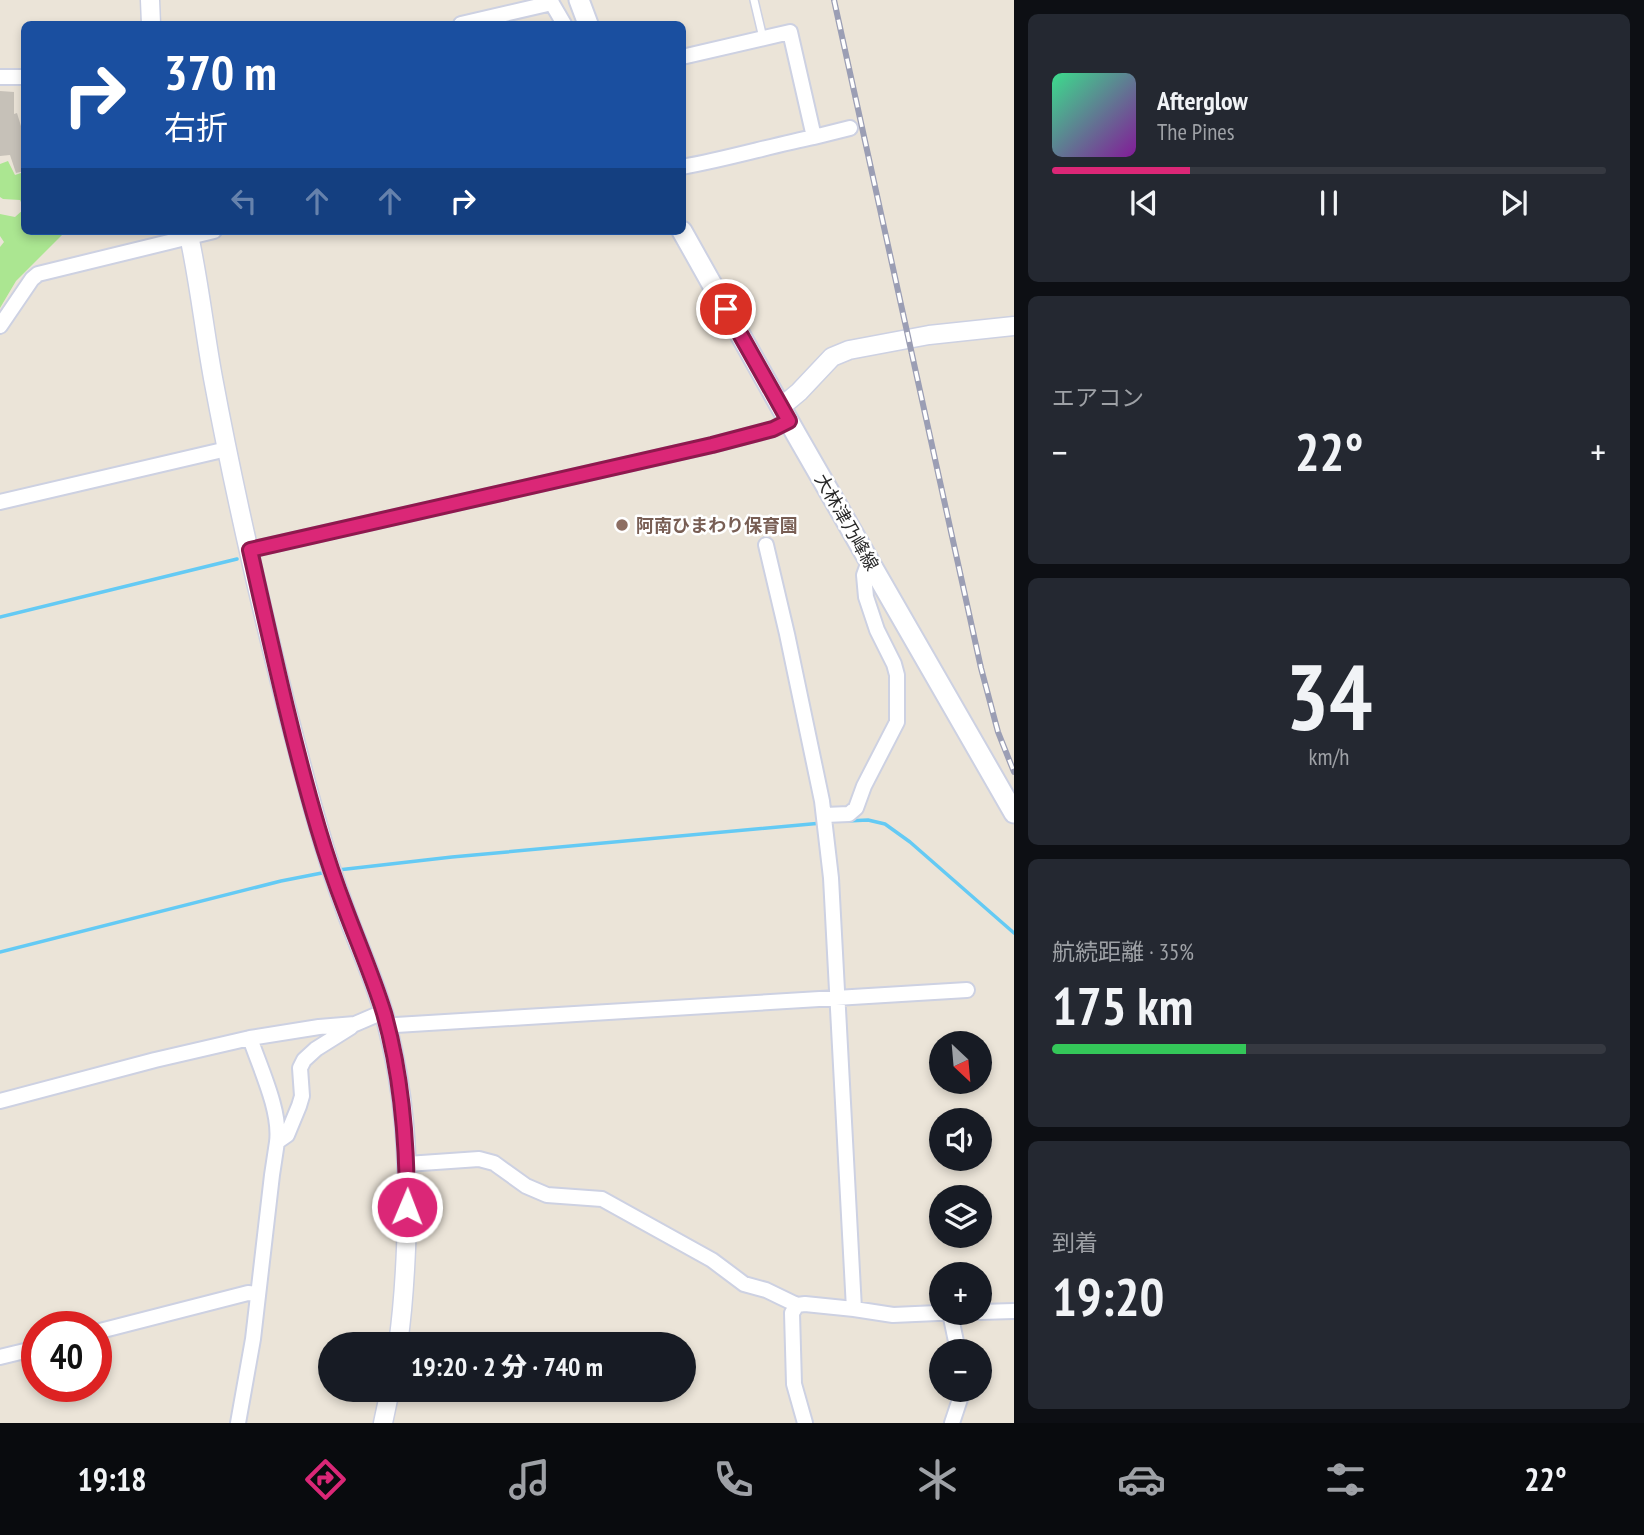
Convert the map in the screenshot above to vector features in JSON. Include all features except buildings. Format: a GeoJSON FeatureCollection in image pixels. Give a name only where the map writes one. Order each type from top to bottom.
{"type":"FeatureCollection","features":[{"type":"Feature","properties":{"kind":"main road"},"geometry":{"type":"LineString","coordinates":[[579,0],[587,21]]}},
{"type":"Feature","properties":{"kind":"main road","name":"大林津乃峰線"},"geometry":{"type":"LineString","coordinates":[[684,235],[1014,813]]}},
{"type":"Feature","properties":{"kind":"street"},"geometry":{"type":"LineString","coordinates":[[150,0],[151,21]]}},
{"type":"Feature","properties":{"kind":"street"},"geometry":{"type":"LineString","coordinates":[[473,21],[551,2],[562,21]]}},
{"type":"Feature","properties":{"kind":"street"},"geometry":{"type":"LineString","coordinates":[[686,56],[790,33],[814,137]]}},
{"type":"Feature","properties":{"kind":"street"},"geometry":{"type":"LineString","coordinates":[[0,77],[21,77]]}},
{"type":"Feature","properties":{"kind":"street"},"geometry":{"type":"LineString","coordinates":[[686,166],[850,128]]}},
{"type":"Feature","properties":{"kind":"street"},"geometry":{"type":"LineString","coordinates":[[0,326],[38,274],[185,235]]}},
{"type":"Feature","properties":{"kind":"street"},"geometry":{"type":"LineString","coordinates":[[189,235],[227,449],[277,669],[318,828],[386,1019],[402,1098],[407,1164],[404,1307],[400,1332]]}},
{"type":"Feature","properties":{"kind":"street"},"geometry":{"type":"LineString","coordinates":[[250,550],[773,429],[799,391],[832,357],[849,350],[929,335],[1014,326]]}},
{"type":"Feature","properties":{"kind":"street"},"geometry":{"type":"LineString","coordinates":[[0,502],[227,449]]}},
{"type":"Feature","properties":{"kind":"street"},"geometry":{"type":"LineString","coordinates":[[766,545],[825,820],[831,878],[855,1309]]}},
{"type":"Feature","properties":{"kind":"street"},"geometry":{"type":"LineString","coordinates":[[825,820],[849,814],[856,808],[864,786],[897,722],[897,675],[866,597],[864,575],[869,561]]}},
{"type":"Feature","properties":{"kind":"street"},"geometry":{"type":"LineString","coordinates":[[0,1101],[250,1038],[386,1019],[397,1025],[967,990]]}},
{"type":"Feature","properties":{"kind":"street"},"geometry":{"type":"LineString","coordinates":[[277,1142],[286,1135],[299,1106],[302,1096],[300,1068],[304,1060],[355,1024]]}},
{"type":"Feature","properties":{"kind":"street"},"geometry":{"type":"LineString","coordinates":[[239,1423],[253,1339],[279,1131],[250,1038]]}},
{"type":"Feature","properties":{"kind":"street"},"geometry":{"type":"LineString","coordinates":[[407,1164],[478,1159],[494,1163],[526,1186],[547,1195],[602,1199],[712,1260],[744,1284],[766,1290],[797,1305],[893,1315],[929,1314]]}},
{"type":"Feature","properties":{"kind":"street"},"geometry":{"type":"LineString","coordinates":[[112,1328],[248,1293],[257,1294]]}},
{"type":"Feature","properties":{"kind":"street"},"geometry":{"type":"LineString","coordinates":[[797,1305],[792,1313],[793,1384],[805,1423]]}},
{"type":"Feature","properties":{"kind":"street"},"geometry":{"type":"LineString","coordinates":[[992,1312],[1014,1311]]}},
{"type":"Feature","properties":{"kind":"street"},"geometry":{"type":"LineString","coordinates":[[0,1357],[21,1352]]}},
{"type":"Feature","properties":{"kind":"street"},"geometry":{"type":"LineString","coordinates":[[383,1423],[387,1402]]}},
{"type":"Feature","properties":{"kind":"street"},"geometry":{"type":"LineString","coordinates":[[952,1423],[959,1402]]}},
{"type":"Feature","properties":{"kind":"lane"},"geometry":{"type":"LineString","coordinates":[[754,0],[763,38]]}},
{"type":"Feature","properties":{"kind":"green space"},"geometry":{"type":"Polygon","coordinates":[[[8,161],[15,175],[21,173],[21,202],[0,197],[0,164],[8,161]]]}},
{"type":"Feature","properties":{"kind":"green space"},"geometry":{"type":"Polygon","coordinates":[[[21,212],[21,235],[62,235],[16,281],[0,308],[0,247],[4,242],[0,236],[0,214],[15,217],[21,212]]]}},
{"type":"Feature","properties":{"kind":"waterway"},"geometry":{"type":"LineString","coordinates":[[0,617],[237,559]]}},
{"type":"Feature","properties":{"kind":"waterway"},"geometry":{"type":"LineString","coordinates":[[847,821],[868,820],[885,824],[910,842],[1014,933]]}},
{"type":"Feature","properties":{"kind":"waterway"},"geometry":{"type":"LineString","coordinates":[[338,870],[822,823]]}},
{"type":"Feature","properties":{"kind":"waterway"},"geometry":{"type":"LineString","coordinates":[[0,952],[281,881],[327,872]]}},
{"type":"Feature","properties":{"kind":"railway"},"geometry":{"type":"LineString","coordinates":[[834,0],[981,668],[998,732],[1014,772]]}},
{"type":"Feature","properties":{"kind":"place","name":"阿南ひまわり保育園"},"geometry":{"type":"Point","coordinates":[622,525]}},
{"type":"Feature","properties":{"kind":"route"},"geometry":{"type":"LineString","coordinates":[[407,1207],[402,1098],[388,1027],[318,828],[280,682],[250,550],[712,445],[773,429],[789,421],[726,309]]}}]}
